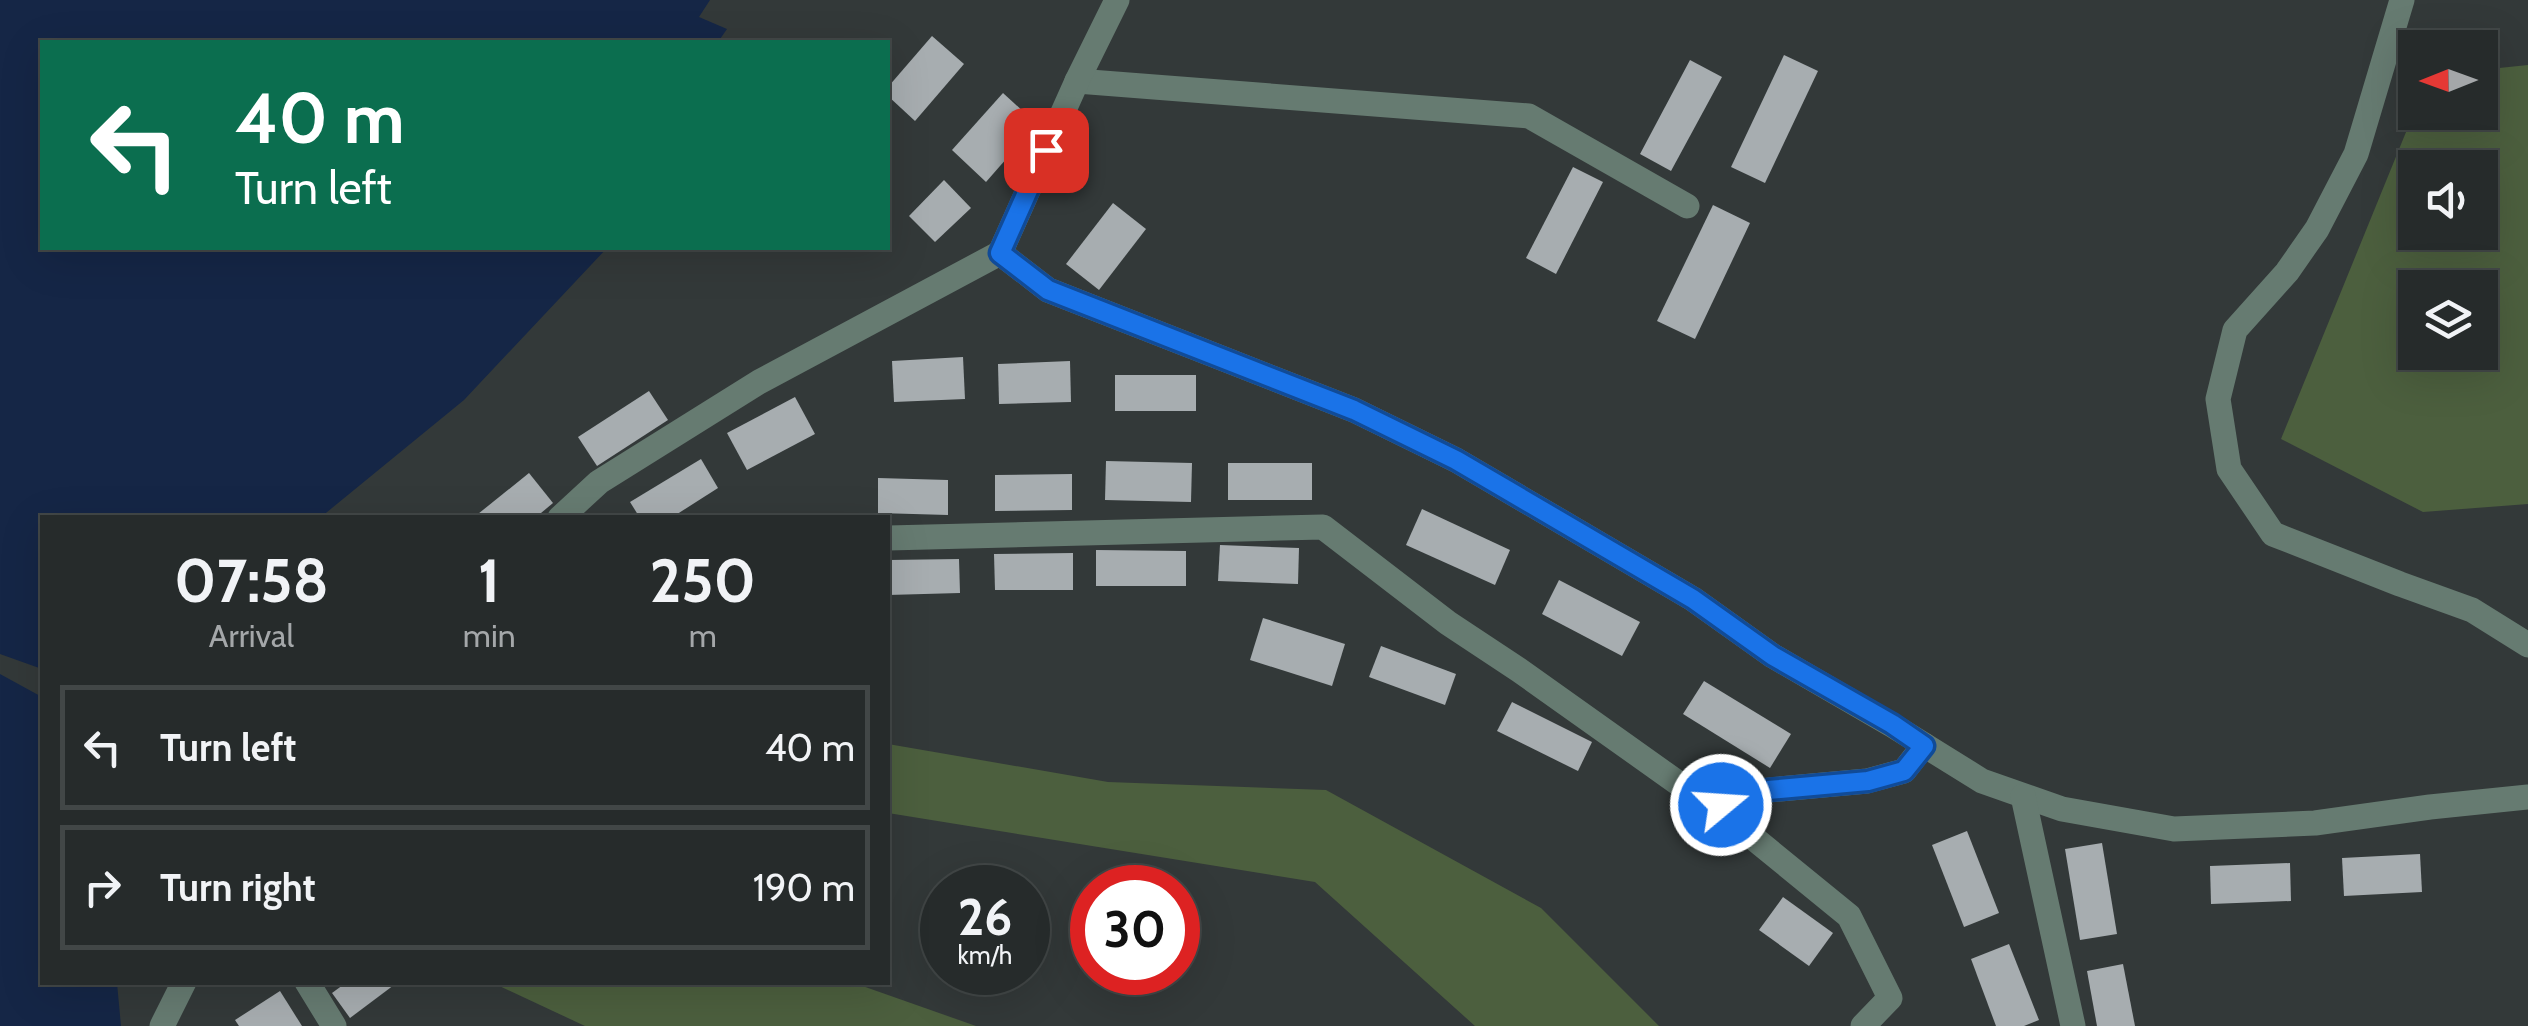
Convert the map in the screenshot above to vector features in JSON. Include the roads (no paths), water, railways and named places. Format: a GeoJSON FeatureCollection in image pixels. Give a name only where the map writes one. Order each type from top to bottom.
{"type":"FeatureCollection","features":[{"type":"Feature","properties":{"kind":"street"},"geometry":{"type":"LineString","coordinates":[[563,515],[599,482],[759,382],[1000,253],[1117,0]]}},
{"type":"Feature","properties":{"kind":"street"},"geometry":{"type":"LineString","coordinates":[[2402,0],[2356,154],[2317,229],[2287,272],[2235,330],[2218,399],[2228,469],[2273,534],[2472,610],[2528,645]]}},
{"type":"Feature","properties":{"kind":"street"},"geometry":{"type":"LineString","coordinates":[[1077,81],[1529,116],[1687,206]]}},
{"type":"Feature","properties":{"kind":"street"},"geometry":{"type":"LineString","coordinates":[[1000,253],[1048,290],[1354,410],[1456,460],[1693,599],[1773,656],[1982,781],[2024,796],[2062,809],[2174,828],[2315,823],[2528,796]]}},
{"type":"Feature","properties":{"kind":"street"},"geometry":{"type":"LineString","coordinates":[[890,538],[1322,527],[1448,624],[1685,788],[1721,805],[1768,790],[1868,781],[1904,771],[1924,746]]}},
{"type":"Feature","properties":{"kind":"street"},"geometry":{"type":"LineString","coordinates":[[2024,796],[2074,1026]]}},
{"type":"Feature","properties":{"kind":"street"},"geometry":{"type":"LineString","coordinates":[[1736,800],[1751,836],[1849,916],[1890,998],[1863,1026]]}},
{"type":"Feature","properties":{"kind":"street"},"geometry":{"type":"LineString","coordinates":[[162,1026],[182,985]]}},
{"type":"Feature","properties":{"kind":"street"},"geometry":{"type":"LineString","coordinates":[[309,985],[334,1026]]}},
{"type":"Feature","properties":{"kind":"water"},"geometry":{"type":"Polygon","coordinates":[[[0,0],[710,0],[699,17],[727,29],[719,40],[40,40],[40,250],[605,250],[464,400],[323,515],[40,515],[40,668],[0,654],[0,0]]]}},
{"type":"Feature","properties":{"kind":"water"},"geometry":{"type":"Polygon","coordinates":[[[0,674],[40,696],[40,985],[117,985],[121,1026],[0,1026],[0,674]]]}}]}
